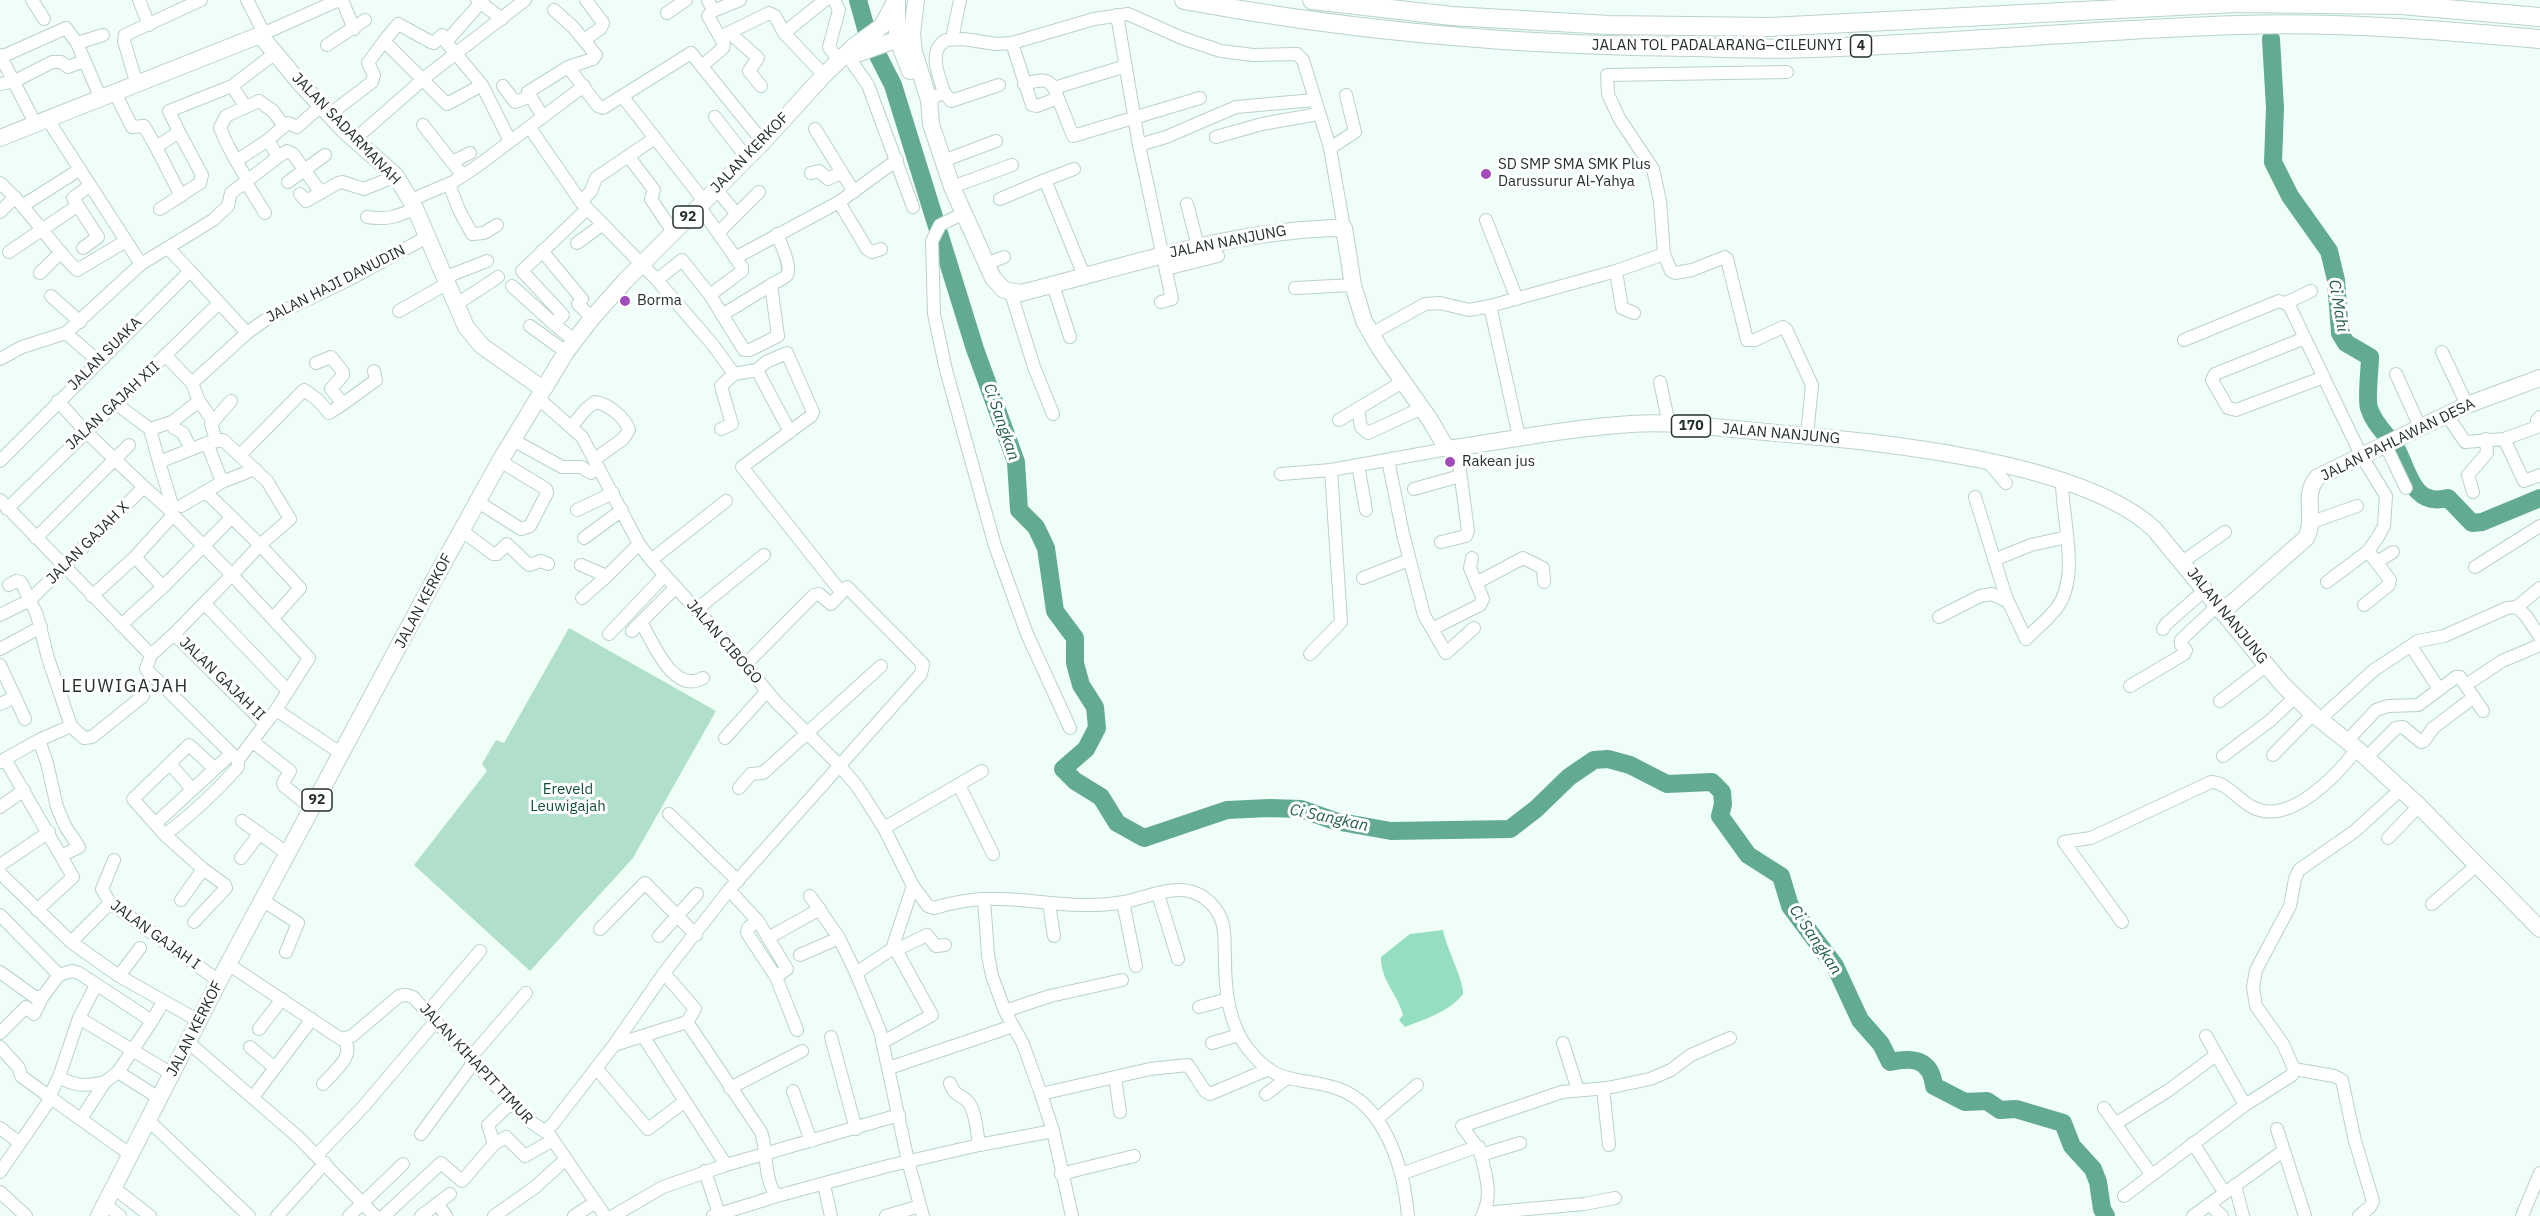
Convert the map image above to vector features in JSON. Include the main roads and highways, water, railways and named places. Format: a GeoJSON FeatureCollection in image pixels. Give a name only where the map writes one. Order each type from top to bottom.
{"type":"FeatureCollection","features":[{"type":"Feature","properties":{"kind":"highway","name":"JALAN TOL PADALARANG–CILEUNYI"},"geometry":{"type":"LineString","coordinates":[[1184,0],[1299,20],[1375,30],[1450,38],[1608,46],[1807,49],[2242,25],[2409,27],[2540,39]]}},
{"type":"Feature","properties":{"kind":"highway","name":"JALAN TOL PADALARANG–CILEUNYI"},"geometry":{"type":"LineString","coordinates":[[1312,0],[1452,16],[1609,25],[1770,27],[2236,3],[2401,5],[2540,17]]}},
{"type":"Feature","properties":{"kind":"main road"},"geometry":{"type":"LineString","coordinates":[[897,0],[896,14],[905,36]]}},
{"type":"Feature","properties":{"kind":"main road"},"geometry":{"type":"LineString","coordinates":[[878,38],[897,0]]}},
{"type":"Feature","properties":{"kind":"main road"},"geometry":{"type":"LineString","coordinates":[[905,36],[916,0]]}},
{"type":"Feature","properties":{"kind":"main road","name":"JALAN SADARMANAH"},"geometry":{"type":"LineString","coordinates":[[0,138],[262,34],[274,54],[325,110],[354,140],[396,176],[413,204],[466,327],[482,346],[541,393]]}},
{"type":"Feature","properties":{"kind":"main road","name":"JALAN KERKOF"},"geometry":{"type":"LineString","coordinates":[[102,1210],[262,900],[500,461],[570,346],[592,318],[641,265],[763,142],[824,75],[849,54],[878,38],[905,36]]}},
{"type":"Feature","properties":{"kind":"main road","name":"JALAN NANJUNG"},"geometry":{"type":"LineString","coordinates":[[905,36],[934,101],[943,161],[962,214],[998,284],[1011,293],[1021,293],[1164,262],[1198,246],[1300,228],[1344,228],[1357,304],[1371,334],[1452,449],[1519,437],[1631,424],[1669,424],[1808,435],[1989,463],[2034,471],[2108,499],[2145,521],[2295,697],[2316,717],[2357,749],[2419,806],[2540,929]]}},
{"type":"Feature","properties":{"kind":"main road","name":"JALAN PAHLAWAN DESA"},"geometry":{"type":"LineString","coordinates":[[2220,609],[2301,544],[2309,533],[2312,522],[2309,496],[2315,480],[2361,455],[2467,405],[2540,378]]}},
{"type":"Feature","properties":{"kind":"waterway","name":"Ci Sangkan"},"geometry":{"type":"LineString","coordinates":[[858,0],[868,36],[893,85],[975,349],[1016,462],[1019,510],[1036,527],[1046,548],[1055,611],[1075,638],[1075,663],[1081,685],[1095,707],[1097,728],[1086,749],[1063,769],[1075,781],[1101,797],[1117,823],[1144,838],[1227,810],[1269,808],[1301,809],[1335,821],[1391,831],[1510,829],[1536,809],[1569,777],[1594,760],[1608,759],[1630,765],[1667,784],[1712,782],[1722,792],[1723,804],[1720,816],[1748,855],[1781,876],[1790,906],[1835,966],[1860,1020],[1881,1044],[1890,1062],[1906,1060],[1920,1062],[1929,1070],[1934,1086],[1965,1102],[1987,1101],[2000,1110],[2016,1109],[2063,1123],[2072,1146],[2093,1169],[2098,1182],[2102,1209],[2106,1216]]}},
{"type":"Feature","properties":{"kind":"waterway","name":"Ci Mahi"},"geometry":{"type":"LineString","coordinates":[[2271,39],[2275,108],[2273,162],[2290,196],[2329,251],[2336,280],[2340,333],[2346,343],[2370,357],[2368,404],[2374,420],[2397,450],[2409,478],[2420,493],[2427,498],[2448,498],[2472,523],[2482,522],[2540,498]]}},
{"type":"Feature","properties":{"kind":"place","name":"SD SMP SMA SMK Plus Darussurur Al-Yahya"},"geometry":{"type":"Point","coordinates":[1486,174]}},
{"type":"Feature","properties":{"kind":"place","name":"Borma"},"geometry":{"type":"Point","coordinates":[625,301]}},
{"type":"Feature","properties":{"kind":"place","name":"Rakean jus"},"geometry":{"type":"Point","coordinates":[1450,462]}},
{"type":"Feature","properties":{"kind":"district","name":"LEUWIGAJAH"},"geometry":{"type":"Point","coordinates":[125,687]}},
{"type":"Feature","properties":{"kind":"park label","name":"Ereveld Leuwigajah"},"geometry":{"type":"Point","coordinates":[568,798]}}]}
